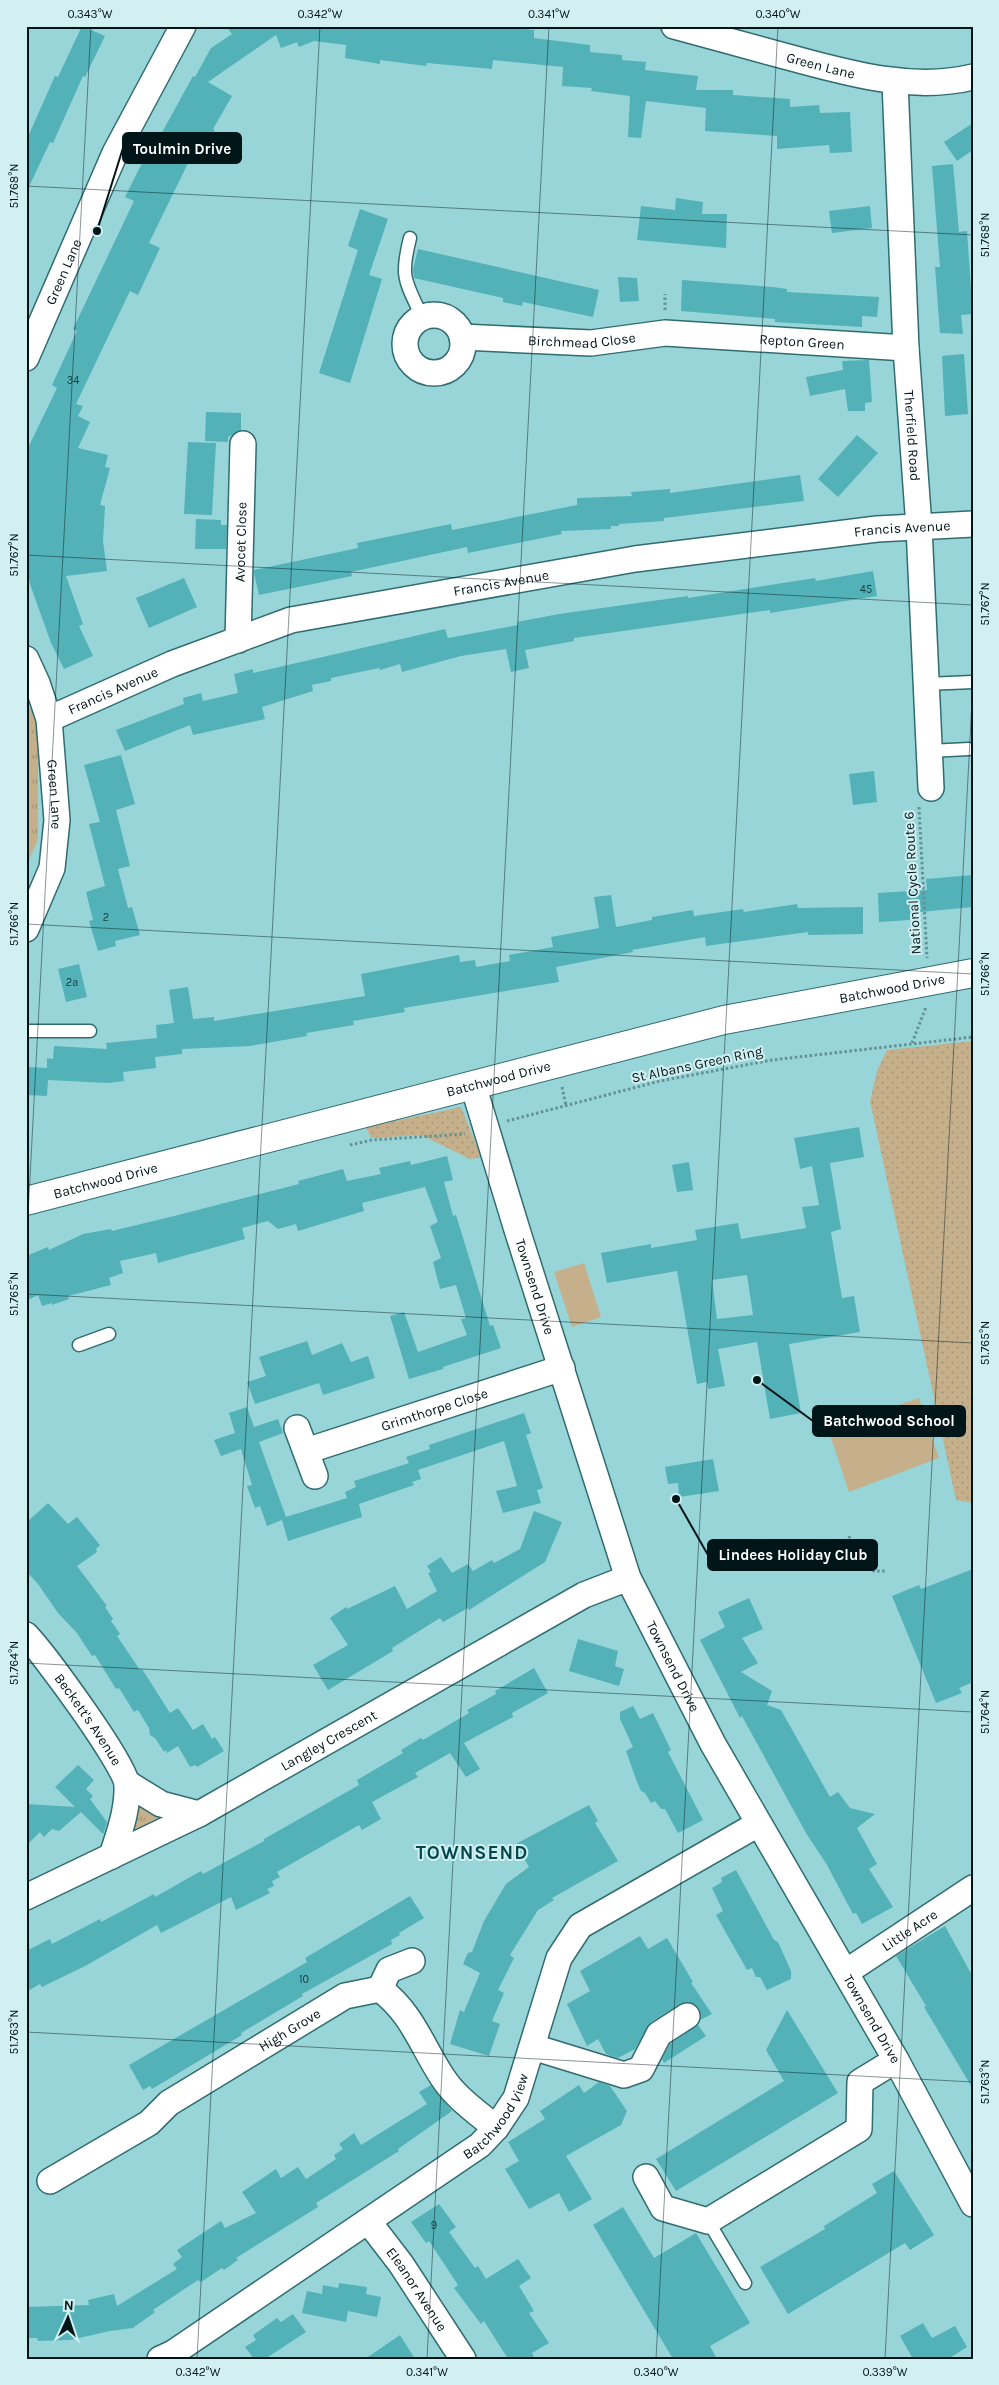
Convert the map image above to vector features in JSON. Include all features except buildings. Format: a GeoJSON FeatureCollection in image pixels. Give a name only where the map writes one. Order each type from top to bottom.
{"type":"FeatureCollection","features":[{"type":"Feature","properties":{"kind":"street","name":"Green Lane"},"geometry":{"type":"LineString","coordinates":[[26,358],[31,330],[115,153],[183,26]]}},
{"type":"Feature","properties":{"kind":"street","name":"Green Lane"},"geometry":{"type":"LineString","coordinates":[[674,26],[841,71],[895,82],[947,81],[973,77]]}},
{"type":"Feature","properties":{"kind":"street","name":"Therfield Road"},"geometry":{"type":"LineString","coordinates":[[895,82],[906,348],[919,527],[929,751],[925,794]]}},
{"type":"Feature","properties":{"kind":"street"},"geometry":{"type":"LineString","coordinates":[[432,314],[451,320],[462,337],[463,347],[460,356],[454,365],[446,370],[436,373],[416,368],[409,360],[404,341],[407,331],[413,323],[422,317],[432,314]]}},
{"type":"Feature","properties":{"kind":"street","name":"Birchmead Close"},"geometry":{"type":"LineString","coordinates":[[462,337],[591,343],[665,333],[700,336]]}},
{"type":"Feature","properties":{"kind":"street","name":"Repton Green"},"geometry":{"type":"LineString","coordinates":[[700,336],[906,348]]}},
{"type":"Feature","properties":{"kind":"street","name":"Avocet Close"},"geometry":{"type":"LineString","coordinates":[[238,640],[244,444]]}},
{"type":"Feature","properties":{"kind":"street","name":"Francis Avenue"},"geometry":{"type":"LineString","coordinates":[[48,719],[172,664],[291,620],[636,559],[877,529],[973,524]]}},
{"type":"Feature","properties":{"kind":"street","name":"Green Lane"},"geometry":{"type":"LineString","coordinates":[[26,659],[37,682],[48,719],[57,820],[52,868],[26,929]]}},
{"type":"Feature","properties":{"kind":"street","name":"Batchwood Drive"},"geometry":{"type":"LineString","coordinates":[[26,1201],[724,1020],[973,973]]}},
{"type":"Feature","properties":{"kind":"street","name":"Townsend Drive"},"geometry":{"type":"LineString","coordinates":[[473,1085],[628,1578],[713,1744],[896,2060],[973,2204]]}},
{"type":"Feature","properties":{"kind":"street","name":"Grimthorpe Close"},"geometry":{"type":"LineString","coordinates":[[306,1452],[562,1368]]}},
{"type":"Feature","properties":{"kind":"street"},"geometry":{"type":"LineString","coordinates":[[297,1428],[314,1476]]}},
{"type":"Feature","properties":{"kind":"street","name":"Langley Crescent"},"geometry":{"type":"LineString","coordinates":[[26,1897],[199,1814],[584,1595],[628,1578]]}},
{"type":"Feature","properties":{"kind":"street","name":"Beckett's Avenue"},"geometry":{"type":"LineString","coordinates":[[26,1635],[110,1748],[127,1783]]}},
{"type":"Feature","properties":{"kind":"street"},"geometry":{"type":"LineString","coordinates":[[112,1856],[124,1817],[127,1783],[160,1804],[199,1814]]}},
{"type":"Feature","properties":{"kind":"street","name":"Batchwood View"},"geometry":{"type":"LineString","coordinates":[[160,2359],[480,2145],[496,2128],[516,2098],[534,2047],[559,1958],[580,1926],[758,1824]]}},
{"type":"Feature","properties":{"kind":"street","name":"Little Acre"},"geometry":{"type":"LineString","coordinates":[[846,1972],[973,1888]]}},
{"type":"Feature","properties":{"kind":"street"},"geometry":{"type":"LineString","coordinates":[[412,1961],[390,1970],[380,1989],[395,2001],[409,2018],[444,2080],[470,2107],[496,2128]]}},
{"type":"Feature","properties":{"kind":"street","name":"High Grove"},"geometry":{"type":"LineString","coordinates":[[50,2181],[149,2123],[169,2103],[345,1996],[380,1989]]}},
{"type":"Feature","properties":{"kind":"street"},"geometry":{"type":"LineString","coordinates":[[534,2047],[624,2075],[641,2069],[658,2034],[686,2016]]}},
{"type":"Feature","properties":{"kind":"street"},"geometry":{"type":"LineString","coordinates":[[646,2177],[663,2208],[708,2221],[859,2129],[860,2082],[896,2060]]}},
{"type":"Feature","properties":{"kind":"street","name":"Eleanor Avenue"},"geometry":{"type":"LineString","coordinates":[[368,2221],[401,2264],[464,2359]]}},
{"type":"Feature","properties":{"kind":"lane"},"geometry":{"type":"LineString","coordinates":[[410,238],[405,259],[404,278],[422,317]]}},
{"type":"Feature","properties":{"kind":"lane"},"geometry":{"type":"LineString","coordinates":[[925,684],[973,682]]}},
{"type":"Feature","properties":{"kind":"lane"},"geometry":{"type":"LineString","coordinates":[[929,751],[969,749]]}},
{"type":"Feature","properties":{"kind":"lane"},"geometry":{"type":"LineString","coordinates":[[26,1031],[90,1031]]}},
{"type":"Feature","properties":{"kind":"lane"},"geometry":{"type":"LineString","coordinates":[[79,1345],[109,1334]]}},
{"type":"Feature","properties":{"kind":"lane"},"geometry":{"type":"LineString","coordinates":[[708,2221],[745,2283]]}},
{"type":"Feature","properties":{"kind":"path","name":"National Cycle Route 6"},"geometry":{"type":"LineString","coordinates":[[925,794],[928,964]]}},
{"type":"Feature","properties":{"kind":"path"},"geometry":{"type":"LineString","coordinates":[[912,1043],[927,1002]]}},
{"type":"Feature","properties":{"kind":"path","name":"St Albans Green Ring"},"geometry":{"type":"LineString","coordinates":[[432,1137],[486,1130],[503,1122],[660,1081],[772,1060],[973,1037]]}},
{"type":"Feature","properties":{"kind":"path"},"geometry":{"type":"LineString","coordinates":[[560,1079],[566,1106]]}},
{"type":"Feature","properties":{"kind":"path"},"geometry":{"type":"LineString","coordinates":[[849,1536],[860,1566],[874,1571],[886,1571]]}},
{"type":"Feature","properties":{"kind":"green space"},"geometry":{"type":"Polygon","coordinates":[[[26,705],[38,715],[38,839],[26,867],[26,705]]]}},
{"type":"Feature","properties":{"kind":"green space"},"geometry":{"type":"Polygon","coordinates":[[[973,1041],[973,1503],[956,1500],[870,1101],[877,1071],[887,1050],[973,1041]]]}},
{"type":"Feature","properties":{"kind":"green space"},"geometry":{"type":"Polygon","coordinates":[[[461,1107],[481,1157],[470,1159],[421,1135],[371,1138],[366,1127],[461,1107]]]}},
{"type":"Feature","properties":{"kind":"green space"},"geometry":{"type":"Polygon","coordinates":[[[584,1263],[601,1317],[572,1327],[554,1272],[584,1263]]]}},
{"type":"Feature","properties":{"kind":"green space"},"geometry":{"type":"Polygon","coordinates":[[[919,1398],[939,1458],[849,1492],[828,1429],[919,1398]]]}},
{"type":"Feature","properties":{"kind":"green space"},"geometry":{"type":"Polygon","coordinates":[[[138,1802],[171,1818],[128,1839],[138,1802]]]}},
{"type":"Feature","properties":{"kind":"place","name":"Toulmin Drive"},"geometry":{"type":"Point","coordinates":[97,231]}},
{"type":"Feature","properties":{"kind":"place","name":"Batchwood School"},"geometry":{"type":"Point","coordinates":[757,1380]}},
{"type":"Feature","properties":{"kind":"place","name":"Lindees Holiday Club"},"geometry":{"type":"Point","coordinates":[676,1499]}},
{"type":"Feature","properties":{"kind":"district","name":"TOWNSEND"},"geometry":{"type":"Point","coordinates":[472,1852]}}]}
